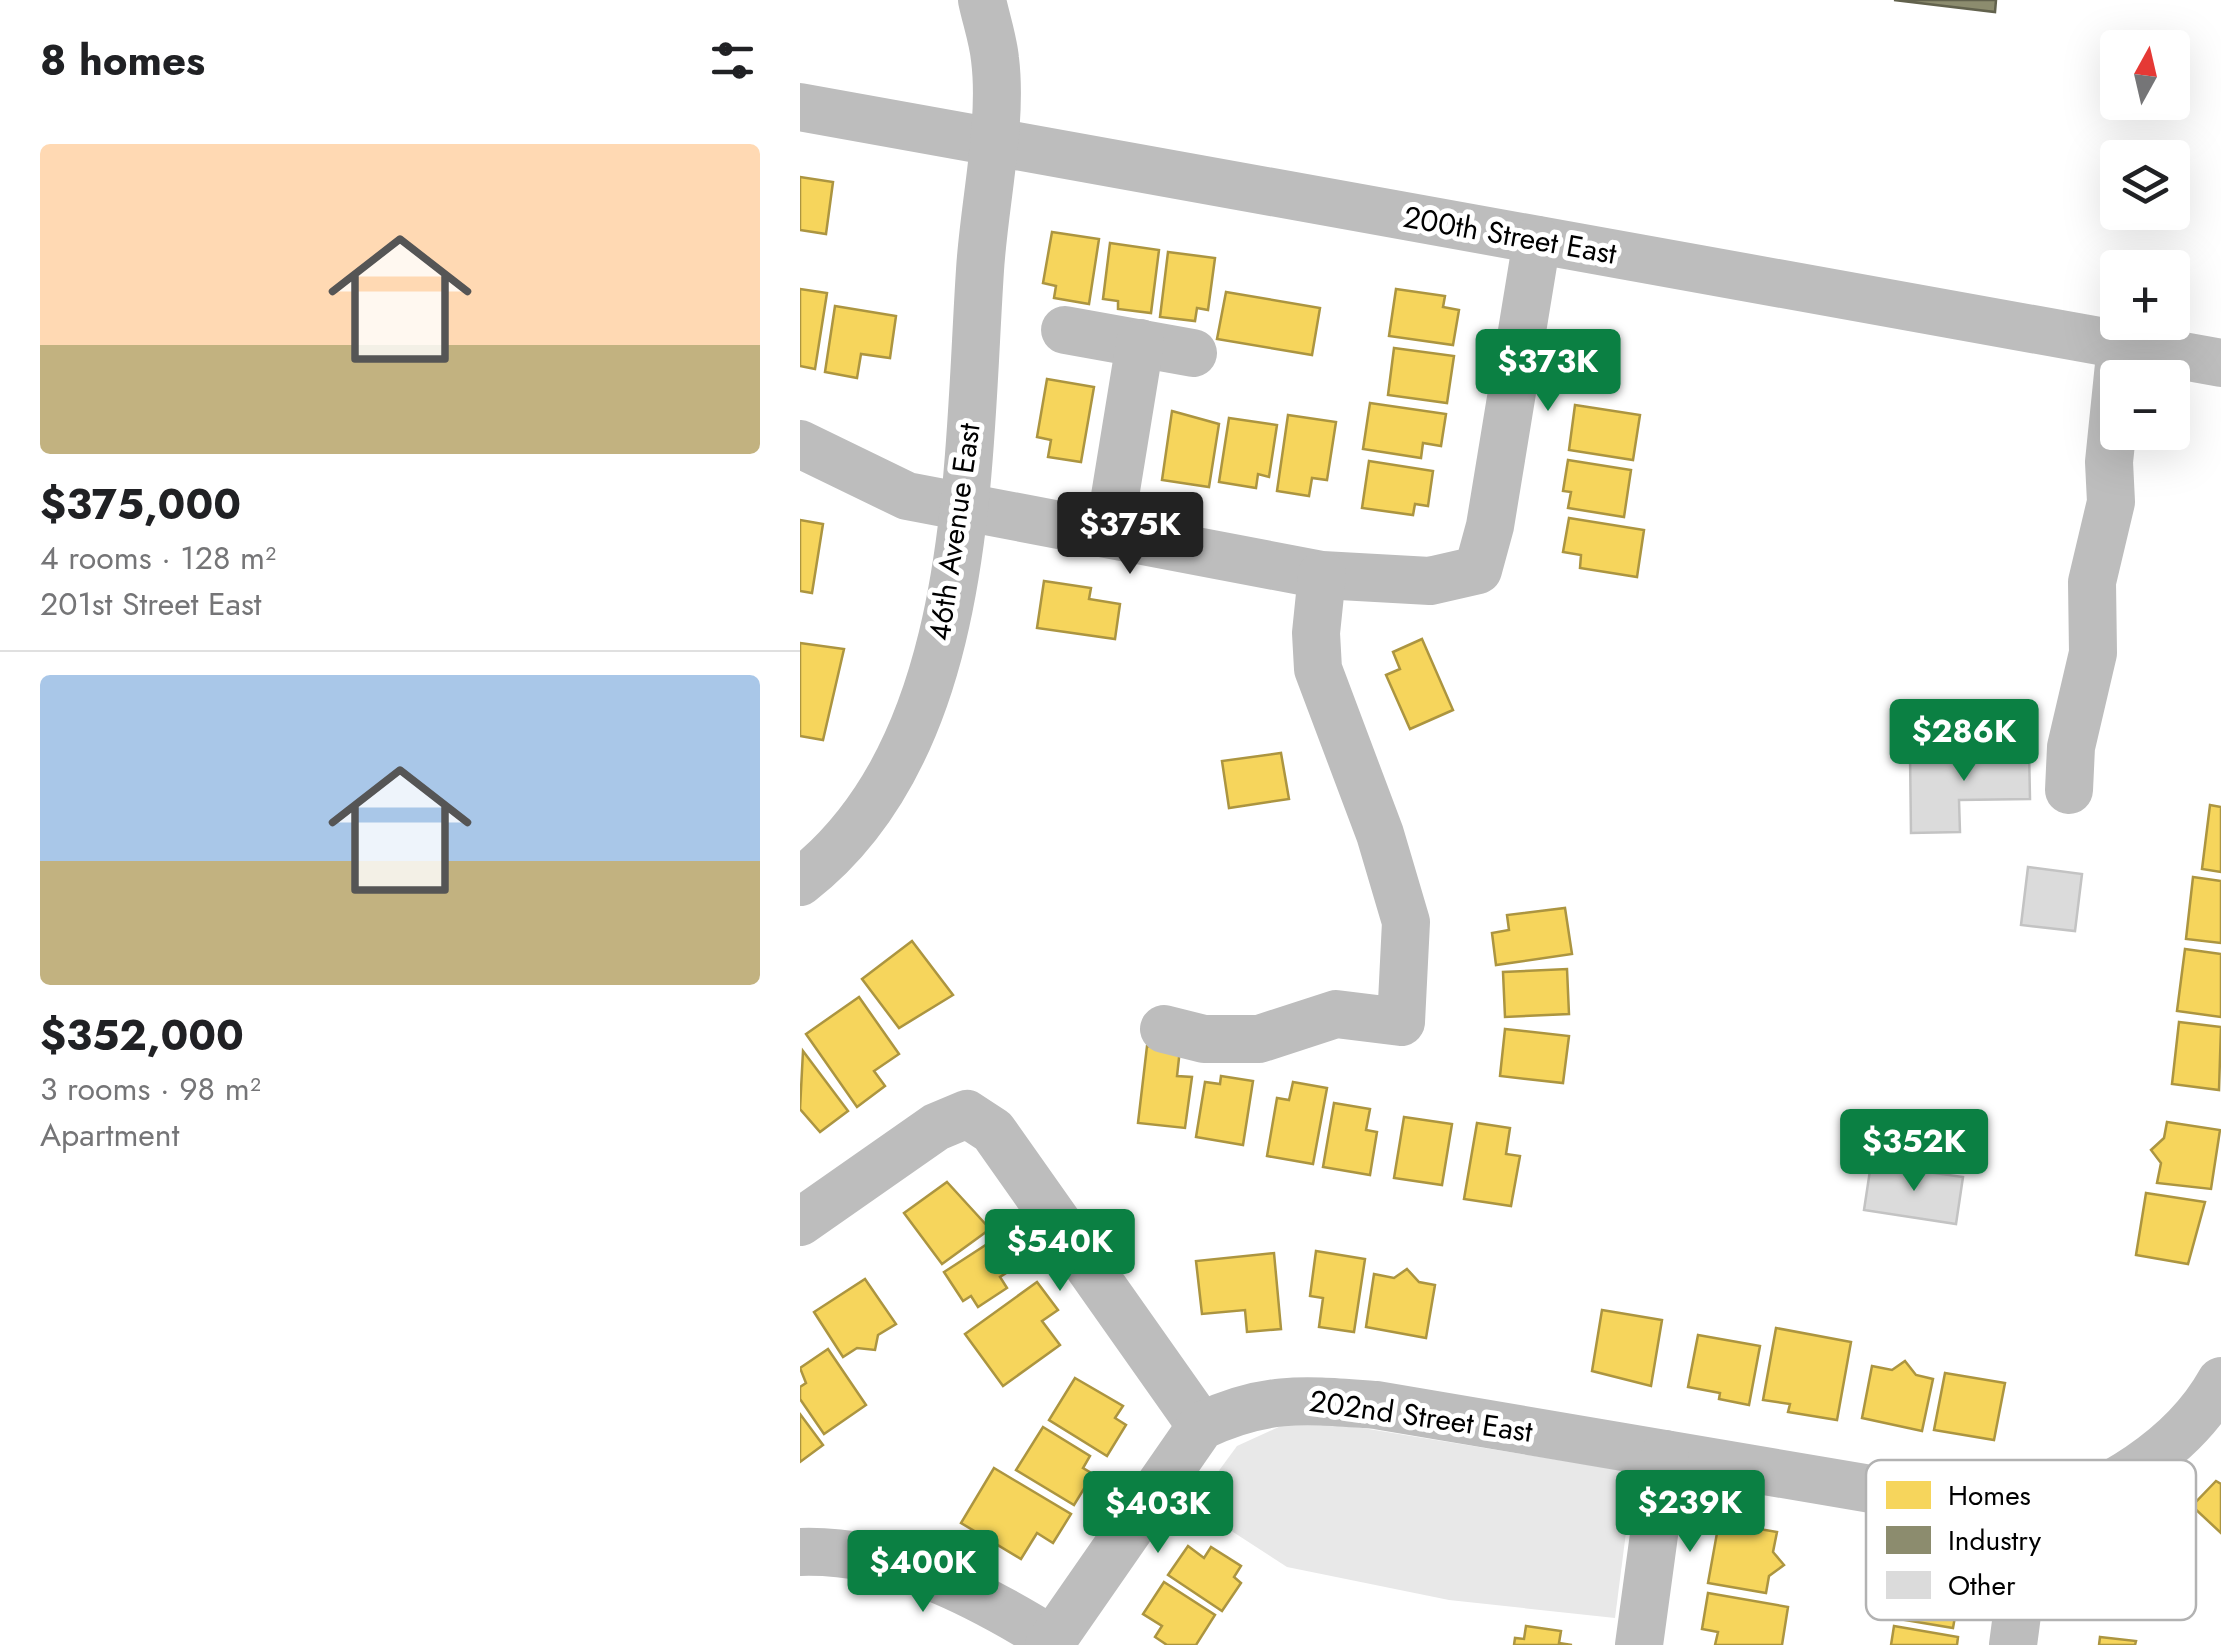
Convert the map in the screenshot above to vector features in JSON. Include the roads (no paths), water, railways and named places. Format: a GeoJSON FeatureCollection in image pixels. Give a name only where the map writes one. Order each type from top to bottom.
{"type":"FeatureCollection","features":[{"type":"Feature","properties":{"kind":"street","name":"46th Avenue East"},"geometry":{"type":"LineString","coordinates":[[800,882],[853,830],[887,786],[932,674],[953,576],[962,505],[996,60],[982,0]]}},
{"type":"Feature","properties":{"kind":"street","name":"200th Street East"},"geometry":{"type":"LineString","coordinates":[[800,108],[992,139],[2221,363]]}},
{"type":"Feature","properties":{"kind":"street"},"geometry":{"type":"LineString","coordinates":[[800,444],[908,496],[1322,575],[1430,580],[1478,570],[1490,526],[1538,240]]}},
{"type":"Feature","properties":{"kind":"street"},"geometry":{"type":"LineString","coordinates":[[1065,330],[1193,353]]}},
{"type":"Feature","properties":{"kind":"street"},"geometry":{"type":"LineString","coordinates":[[1109,533],[1140,344]]}},
{"type":"Feature","properties":{"kind":"street"},"geometry":{"type":"LineString","coordinates":[[2069,790],[2072,746],[2094,653],[2092,582],[2111,502],[2108,462],[2121,345]]}},
{"type":"Feature","properties":{"kind":"street"},"geometry":{"type":"LineString","coordinates":[[1164,1029],[1204,1039],[1259,1039],[1336,1014],[1401,1022],[1406,922],[1380,834],[1318,669],[1316,634],[1322,575]]}},
{"type":"Feature","properties":{"kind":"street"},"geometry":{"type":"LineString","coordinates":[[800,1222],[936,1127],[968,1114],[993,1132],[1201,1426],[1051,1642],[971,1590],[895,1565],[800,1552]]}},
{"type":"Feature","properties":{"kind":"street"},"geometry":{"type":"LineString","coordinates":[[2147,1460],[2180,1433],[2221,1381]]}},
{"type":"Feature","properties":{"kind":"street","name":"202nd Street East"},"geometry":{"type":"LineString","coordinates":[[1201,1426],[1240,1408],[1286,1398],[1376,1405],[1866,1488]]}},
{"type":"Feature","properties":{"kind":"street"},"geometry":{"type":"LineString","coordinates":[[1639,1645],[1665,1454]]}},
{"type":"Feature","properties":{"kind":"street"},"geometry":{"type":"LineString","coordinates":[[2014,1645],[2017,1620]]}}]}
